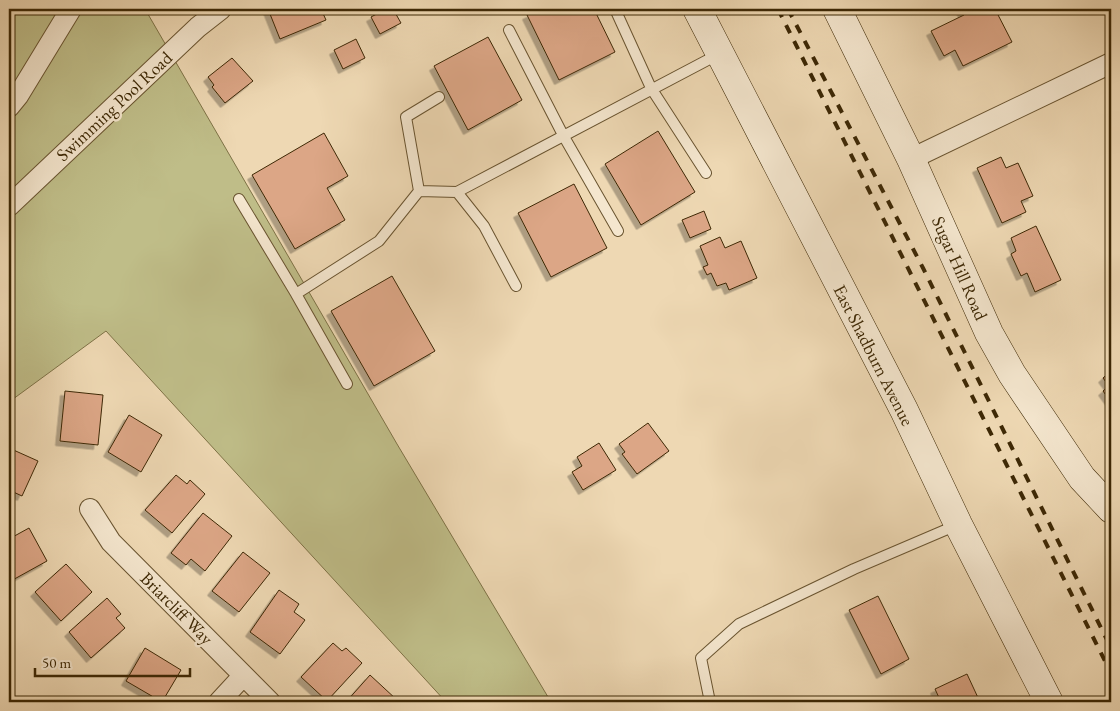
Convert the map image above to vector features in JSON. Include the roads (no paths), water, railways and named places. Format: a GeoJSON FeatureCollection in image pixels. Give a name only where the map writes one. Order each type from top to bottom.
{"type":"FeatureCollection","features":[{"type":"Feature","properties":{"kind":"street"},"geometry":{"type":"LineString","coordinates":[[9,107],[18,96],[71,9]]}},
{"type":"Feature","properties":{"kind":"street","name":"Swimming Pool Road"},"geometry":{"type":"LineString","coordinates":[[9,206],[198,27],[221,9]]}},
{"type":"Feature","properties":{"kind":"street","name":"East Shadburn Avenue"},"geometry":{"type":"LineString","coordinates":[[697,9],[904,410],[958,524],[1048,702]]}},
{"type":"Feature","properties":{"kind":"street","name":"Sugar Hill Road"},"geometry":{"type":"LineString","coordinates":[[837,9],[911,159],[989,334],[1012,374],[1082,478],[1111,509]]}},
{"type":"Feature","properties":{"kind":"street"},"geometry":{"type":"LineString","coordinates":[[911,159],[1111,63]]}},
{"type":"Feature","properties":{"kind":"street","name":"Briarcliff Way"},"geometry":{"type":"LineString","coordinates":[[90,509],[111,542],[270,702]]}},
{"type":"Feature","properties":{"kind":"street"},"geometry":{"type":"LineString","coordinates":[[219,702],[243,676]]}},
{"type":"Feature","properties":{"kind":"lane"},"geometry":{"type":"LineString","coordinates":[[616,9],[651,88],[706,173]]}},
{"type":"Feature","properties":{"kind":"lane"},"geometry":{"type":"LineString","coordinates":[[509,30],[563,135],[618,231]]}},
{"type":"Feature","properties":{"kind":"lane"},"geometry":{"type":"LineString","coordinates":[[418,191],[457,192],[720,53]]}},
{"type":"Feature","properties":{"kind":"lane"},"geometry":{"type":"LineString","coordinates":[[296,294],[379,241],[418,191],[406,117],[439,97]]}},
{"type":"Feature","properties":{"kind":"lane"},"geometry":{"type":"LineString","coordinates":[[457,192],[484,226],[516,286]]}},
{"type":"Feature","properties":{"kind":"lane"},"geometry":{"type":"LineString","coordinates":[[239,199],[347,384]]}},
{"type":"Feature","properties":{"kind":"lane"},"geometry":{"type":"LineString","coordinates":[[710,702],[701,658],[739,624],[854,569],[958,524]]}},
{"type":"Feature","properties":{"kind":"railway"},"geometry":{"type":"LineString","coordinates":[[778,9],[1111,673]]}},
{"type":"Feature","properties":{"kind":"railway"},"geometry":{"type":"LineString","coordinates":[[788,9],[923,268],[1111,648]]}}]}
